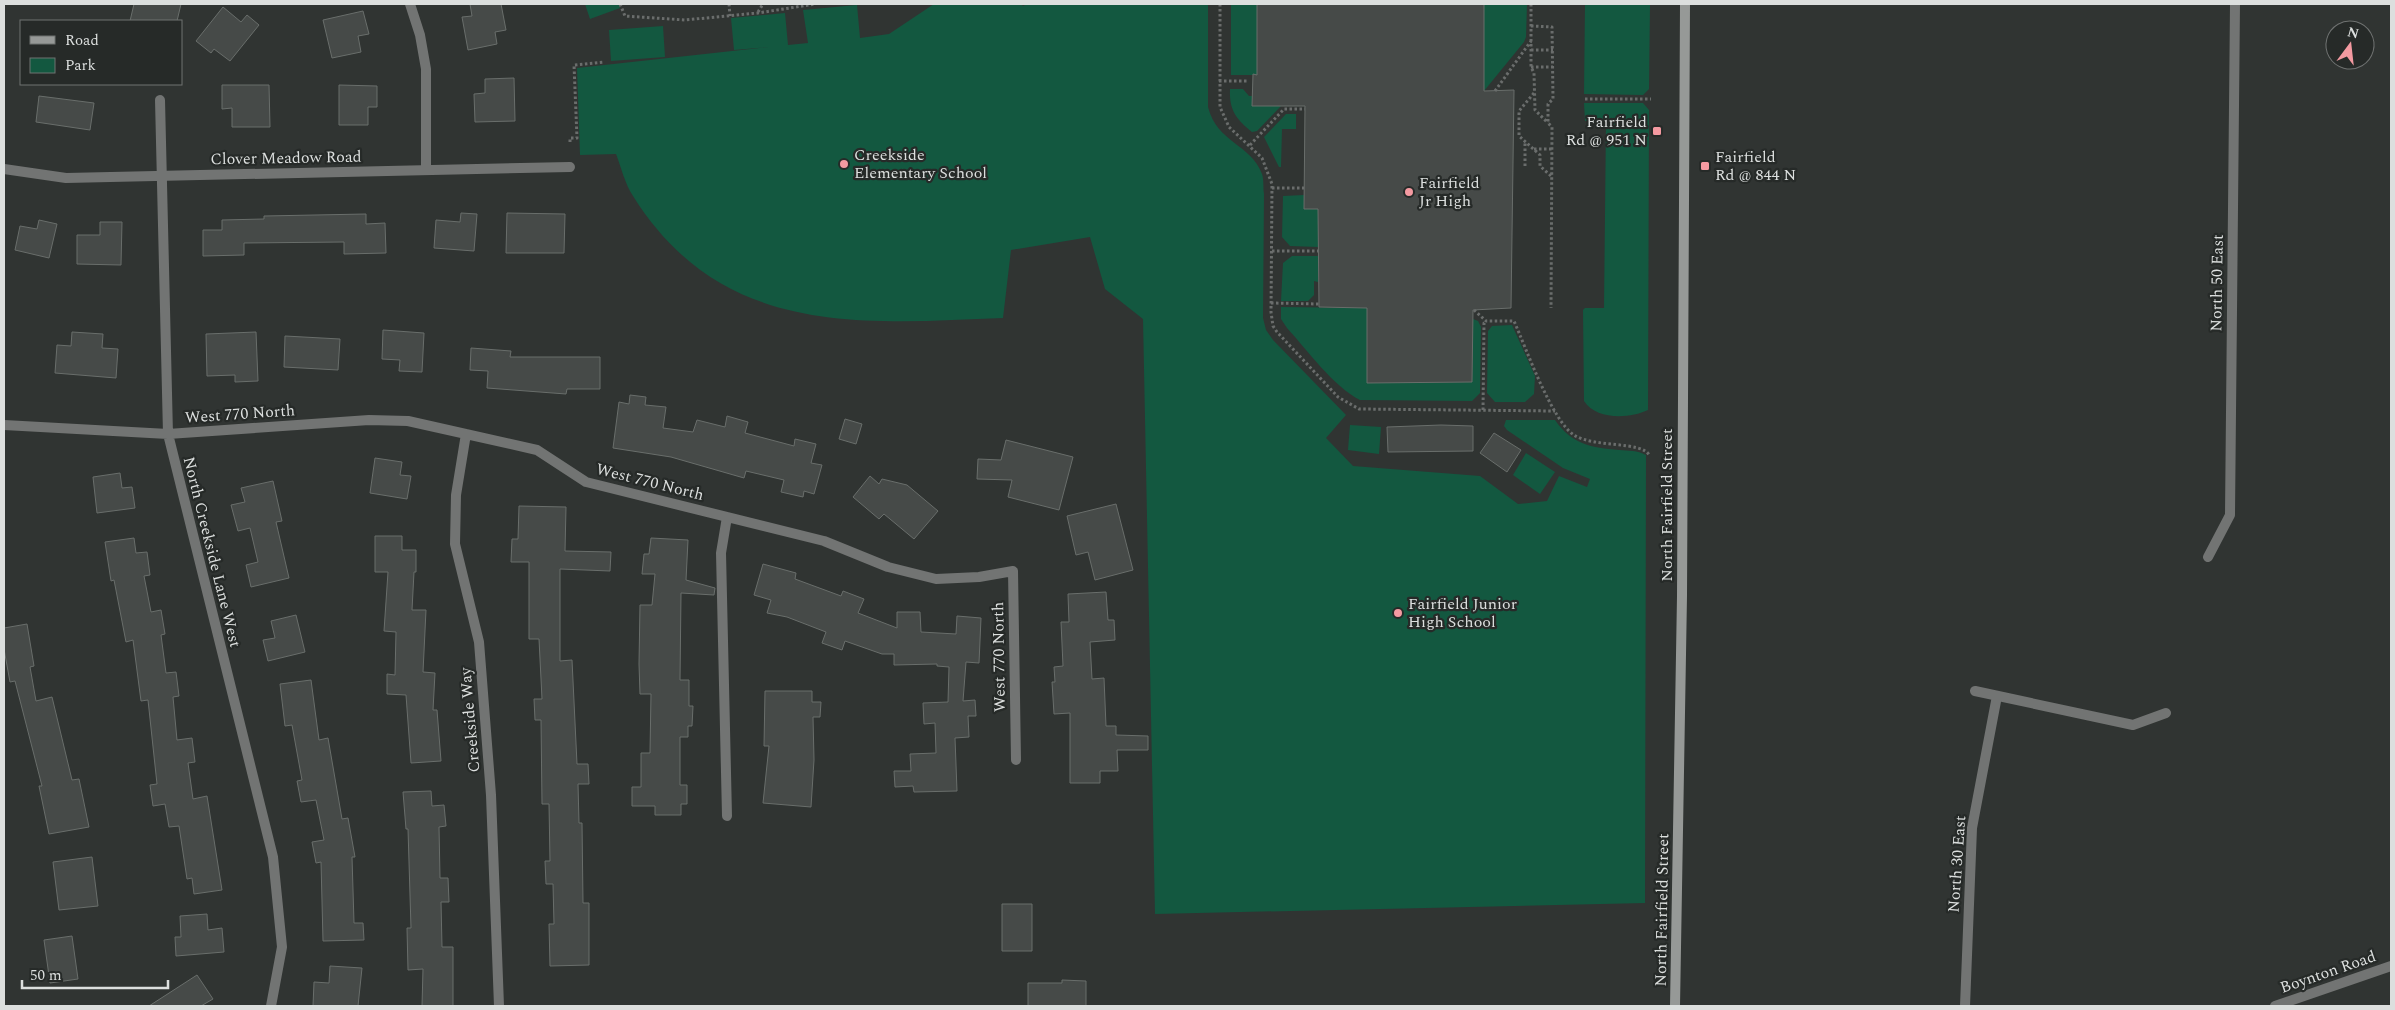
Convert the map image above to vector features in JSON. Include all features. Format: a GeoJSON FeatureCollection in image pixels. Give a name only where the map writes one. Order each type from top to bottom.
{"type":"FeatureCollection","features":[{"type":"Feature","properties":{"kind":"street"},"geometry":{"type":"LineString","coordinates":[[410,4],[420,35],[426,69],[426,170]]}},
{"type":"Feature","properties":{"kind":"street","name":"North Fairfield Street"},"geometry":{"type":"LineString","coordinates":[[1675,1006],[1682,606],[1685,4]]}},
{"type":"Feature","properties":{"kind":"street","name":"North 50 East"},"geometry":{"type":"LineString","coordinates":[[2208,557],[2230,515],[2235,4]]}},
{"type":"Feature","properties":{"kind":"street","name":"North Creekside Lane West"},"geometry":{"type":"LineString","coordinates":[[160,100],[168,434],[273,857],[282,948],[272,1006]]}},
{"type":"Feature","properties":{"kind":"street","name":"Clover Meadow Road"},"geometry":{"type":"LineString","coordinates":[[4,169],[66,178],[570,167]]}},
{"type":"Feature","properties":{"kind":"street","name":"West 770 North"},"geometry":{"type":"LineString","coordinates":[[4,425],[168,434],[369,420],[408,421],[537,450],[586,482],[824,541],[888,567],[936,579],[979,577],[1013,571],[1016,760]]}},
{"type":"Feature","properties":{"kind":"street","name":"Creekside Way"},"geometry":{"type":"LineString","coordinates":[[466,434],[456,495],[455,544],[479,642],[491,795],[499,1006]]}},
{"type":"Feature","properties":{"kind":"street"},"geometry":{"type":"LineString","coordinates":[[727,517],[721,553],[727,816]]}},
{"type":"Feature","properties":{"kind":"street"},"geometry":{"type":"LineString","coordinates":[[1975,691],[2133,725],[2166,712]]}},
{"type":"Feature","properties":{"kind":"street","name":"North 30 East"},"geometry":{"type":"LineString","coordinates":[[1965,1006],[1972,828],[1997,696]]}},
{"type":"Feature","properties":{"kind":"street","name":"Boynton Road"},"geometry":{"type":"LineString","coordinates":[[2275,1006],[2391,966]]}},
{"type":"Feature","properties":{"kind":"path"},"geometry":{"type":"LineString","coordinates":[[620,4],[625,16],[685,20],[758,13],[815,4]]}},
{"type":"Feature","properties":{"kind":"path"},"geometry":{"type":"LineString","coordinates":[[729,4],[730,16]]}},
{"type":"Feature","properties":{"kind":"path"},"geometry":{"type":"LineString","coordinates":[[758,13],[763,4]]}},
{"type":"Feature","properties":{"kind":"path"},"geometry":{"type":"LineString","coordinates":[[1220,4],[1219,81],[1220,107],[1223,119],[1250,145],[1266,165],[1272,188],[1271,303],[1272,319],[1277,332],[1338,397],[1351,406],[1368,410],[1554,410]]}},
{"type":"Feature","properties":{"kind":"path"},"geometry":{"type":"LineString","coordinates":[[1531,4],[1531,66],[1534,73],[1535,110],[1552,127],[1551,308]]}},
{"type":"Feature","properties":{"kind":"path"},"geometry":{"type":"LineString","coordinates":[[1531,26],[1552,27],[1553,99],[1548,104],[1548,123]]}},
{"type":"Feature","properties":{"kind":"path"},"geometry":{"type":"LineString","coordinates":[[1495,91],[1531,40]]}},
{"type":"Feature","properties":{"kind":"path"},"geometry":{"type":"LineString","coordinates":[[1531,50],[1552,50]]}},
{"type":"Feature","properties":{"kind":"path"},"geometry":{"type":"LineString","coordinates":[[570,142],[570,138],[576,138],[574,65],[604,62]]}},
{"type":"Feature","properties":{"kind":"path"},"geometry":{"type":"LineString","coordinates":[[1531,66],[1553,67]]}},
{"type":"Feature","properties":{"kind":"path"},"geometry":{"type":"LineString","coordinates":[[1219,81],[1248,81]]}},
{"type":"Feature","properties":{"kind":"path"},"geometry":{"type":"LineString","coordinates":[[1534,92],[1519,111],[1519,136],[1540,155],[1540,166],[1552,176]]}},
{"type":"Feature","properties":{"kind":"path"},"geometry":{"type":"LineString","coordinates":[[1585,99],[1651,99]]}},
{"type":"Feature","properties":{"kind":"path"},"geometry":{"type":"LineString","coordinates":[[1250,145],[1284,109],[1305,109]]}},
{"type":"Feature","properties":{"kind":"path"},"geometry":{"type":"LineString","coordinates":[[1525,141],[1525,166]]}},
{"type":"Feature","properties":{"kind":"path"},"geometry":{"type":"LineString","coordinates":[[1533,148],[1552,149]]}},
{"type":"Feature","properties":{"kind":"path"},"geometry":{"type":"LineString","coordinates":[[1272,188],[1304,188]]}},
{"type":"Feature","properties":{"kind":"path"},"geometry":{"type":"LineString","coordinates":[[1272,251],[1318,251]]}},
{"type":"Feature","properties":{"kind":"path"},"geometry":{"type":"LineString","coordinates":[[1271,303],[1319,304]]}},
{"type":"Feature","properties":{"kind":"path"},"geometry":{"type":"LineString","coordinates":[[1474,310],[1486,321],[1514,321],[1554,410],[1566,429],[1582,440],[1593,444],[1641,447],[1649,455]]}},
{"type":"Feature","properties":{"kind":"path"},"geometry":{"type":"LineString","coordinates":[[1483,410],[1484,323],[1486,321]]}},
{"type":"Feature","properties":{"kind":"green space"},"geometry":{"type":"Polygon","coordinates":[[[585,4],[619,4],[620,8],[590,19],[585,4]]]}},
{"type":"Feature","properties":{"kind":"green space","name":"Fairfield Junior High School"},"geometry":{"type":"Polygon","coordinates":[[[934,4],[1021,4],[1023,6],[1027,4],[1208,4],[1208,107],[1212,119],[1219,128],[1250,156],[1257,164],[1263,176],[1263,318],[1266,330],[1273,340],[1346,415],[1326,438],[1353,466],[1480,476],[1518,504],[1547,501],[1559,476],[1587,487],[1590,479],[1563,468],[1507,430],[1504,426],[1506,420],[1555,420],[1575,440],[1600,448],[1636,451],[1646,455],[1645,903],[1155,914],[1143,319],[1105,289],[1090,237],[1011,250],[1003,318],[896,321],[845,319],[796,312],[750,298],[707,275],[668,242],[633,196],[625,181],[616,154],[580,155],[577,68],[769,47],[734,50],[731,18],[785,13],[788,45],[808,43],[803,10],[857,5],[860,38],[889,34],[934,4]]]}},
{"type":"Feature","properties":{"kind":"green space"},"geometry":{"type":"Polygon","coordinates":[[[1231,4],[1257,4],[1257,75],[1231,75],[1231,4]]]}},
{"type":"Feature","properties":{"kind":"green space"},"geometry":{"type":"Polygon","coordinates":[[[1484,4],[1527,4],[1526,37],[1524,42],[1484,91],[1484,4]]]}},
{"type":"Feature","properties":{"kind":"green space"},"geometry":{"type":"Polygon","coordinates":[[[1585,4],[1650,4],[1649,89],[1643,95],[1584,94],[1585,4]]]}},
{"type":"Feature","properties":{"kind":"green space"},"geometry":{"type":"Polygon","coordinates":[[[663,26],[665,57],[611,61],[609,30],[663,26]]]}},
{"type":"Feature","properties":{"kind":"green space"},"geometry":{"type":"Polygon","coordinates":[[[1230,89],[1243,89],[1249,96],[1252,96],[1252,106],[1281,106],[1257,131],[1252,132],[1235,114],[1231,103],[1230,89]]]}},
{"type":"Feature","properties":{"kind":"green space"},"geometry":{"type":"Polygon","coordinates":[[[1584,103],[1643,103],[1649,110],[1648,410],[1632,415],[1605,415],[1596,412],[1584,401],[1583,310],[1585,308],[1604,308],[1606,122],[1585,121],[1584,103]]]}},
{"type":"Feature","properties":{"kind":"green space"},"geometry":{"type":"Polygon","coordinates":[[[1286,114],[1296,114],[1296,129],[1282,129],[1281,167],[1279,167],[1264,137],[1286,114]]]}},
{"type":"Feature","properties":{"kind":"green space"},"geometry":{"type":"Polygon","coordinates":[[[1304,195],[1304,209],[1318,209],[1318,247],[1290,246],[1282,237],[1283,196],[1304,195]]]}},
{"type":"Feature","properties":{"kind":"green space"},"geometry":{"type":"Polygon","coordinates":[[[1292,256],[1318,256],[1318,282],[1314,281],[1314,295],[1308,301],[1281,301],[1283,263],[1292,256]]]}},
{"type":"Feature","properties":{"kind":"green space"},"geometry":{"type":"Polygon","coordinates":[[[1281,307],[1367,308],[1367,383],[1472,382],[1473,319],[1478,321],[1481,327],[1480,393],[1472,401],[1360,400],[1340,386],[1287,328],[1281,319],[1281,307]]]}},
{"type":"Feature","properties":{"kind":"green space"},"geometry":{"type":"Polygon","coordinates":[[[1512,325],[1535,376],[1534,394],[1525,402],[1495,402],[1487,393],[1488,331],[1492,326],[1512,325]]]}},
{"type":"Feature","properties":{"kind":"green space"},"geometry":{"type":"Polygon","coordinates":[[[1350,425],[1381,427],[1379,454],[1348,450],[1350,425]]]}},
{"type":"Feature","properties":{"kind":"green space"},"geometry":{"type":"Polygon","coordinates":[[[1526,453],[1555,472],[1540,494],[1513,475],[1526,453]]]}},
{"type":"Feature","properties":{"kind":"building"},"geometry":{"type":"Polygon","coordinates":[[[134,4],[181,4],[177,20],[130,20],[134,4]]]}},
{"type":"Feature","properties":{"kind":"building"},"geometry":{"type":"Polygon","coordinates":[[[470,4],[501,4],[506,30],[495,32],[497,44],[468,50],[462,17],[472,16],[470,4]]]}},
{"type":"Feature","properties":{"kind":"building","name":"Fairfield Jr High"},"geometry":{"type":"Polygon","coordinates":[[[1257,4],[1484,4],[1484,91],[1514,90],[1511,308],[1473,310],[1472,382],[1367,383],[1367,308],[1319,307],[1318,209],[1304,209],[1305,106],[1252,106],[1253,74],[1257,75],[1257,4]]]}},
{"type":"Feature","properties":{"kind":"building"},"geometry":{"type":"Polygon","coordinates":[[[223,7],[241,22],[247,15],[259,25],[230,61],[214,49],[211,53],[196,41],[223,7]]]}},
{"type":"Feature","properties":{"kind":"building"},"geometry":{"type":"Polygon","coordinates":[[[363,11],[369,34],[358,36],[361,52],[332,58],[323,20],[363,11]]]}},
{"type":"Feature","properties":{"kind":"building"},"geometry":{"type":"Polygon","coordinates":[[[514,78],[515,121],[475,122],[474,94],[485,93],[485,79],[514,78]]]}},
{"type":"Feature","properties":{"kind":"building"},"geometry":{"type":"Polygon","coordinates":[[[222,85],[269,85],[270,127],[232,127],[232,108],[222,109],[222,85]]]}},
{"type":"Feature","properties":{"kind":"building"},"geometry":{"type":"Polygon","coordinates":[[[339,85],[377,86],[377,107],[368,107],[368,125],[339,125],[339,85]]]}},
{"type":"Feature","properties":{"kind":"building"},"geometry":{"type":"Polygon","coordinates":[[[39,96],[94,103],[90,130],[36,122],[39,96]]]}},
{"type":"Feature","properties":{"kind":"building"},"geometry":{"type":"Polygon","coordinates":[[[461,213],[477,214],[474,251],[434,248],[436,220],[460,222],[461,213]]]}},
{"type":"Feature","properties":{"kind":"building"},"geometry":{"type":"Polygon","coordinates":[[[507,213],[565,214],[564,253],[506,253],[507,213]]]}},
{"type":"Feature","properties":{"kind":"building"},"geometry":{"type":"Polygon","coordinates":[[[366,214],[366,224],[385,223],[386,253],[344,254],[344,242],[244,243],[244,255],[203,256],[203,230],[222,230],[222,220],[264,219],[264,216],[366,214]]]}},
{"type":"Feature","properties":{"kind":"building"},"geometry":{"type":"Polygon","coordinates":[[[39,220],[57,224],[49,258],[15,250],[20,226],[37,229],[39,220]]]}},
{"type":"Feature","properties":{"kind":"building"},"geometry":{"type":"Polygon","coordinates":[[[100,222],[122,222],[121,265],[77,264],[77,235],[100,235],[100,222]]]}},
{"type":"Feature","properties":{"kind":"building"},"geometry":{"type":"Polygon","coordinates":[[[383,330],[424,333],[422,372],[399,371],[400,360],[382,359],[383,330]]]}},
{"type":"Feature","properties":{"kind":"building"},"geometry":{"type":"Polygon","coordinates":[[[72,332],[103,334],[102,348],[118,349],[116,378],[55,373],[57,345],[71,346],[72,332]]]}},
{"type":"Feature","properties":{"kind":"building"},"geometry":{"type":"Polygon","coordinates":[[[256,332],[258,381],[235,382],[235,375],[207,376],[206,334],[256,332]]]}},
{"type":"Feature","properties":{"kind":"building"},"geometry":{"type":"Polygon","coordinates":[[[285,336],[340,339],[338,370],[284,367],[285,336]]]}},
{"type":"Feature","properties":{"kind":"building"},"geometry":{"type":"Polygon","coordinates":[[[471,348],[511,351],[510,357],[600,357],[600,389],[567,389],[566,394],[487,388],[488,371],[470,370],[471,348]]]}},
{"type":"Feature","properties":{"kind":"building"},"geometry":{"type":"Polygon","coordinates":[[[630,395],[646,397],[645,405],[666,407],[663,428],[693,432],[697,420],[725,427],[727,416],[748,422],[745,433],[794,446],[795,439],[816,444],[811,463],[822,465],[814,494],[804,491],[803,497],[781,492],[784,480],[746,471],[744,478],[671,457],[613,448],[619,402],[629,404],[630,395]]]}},
{"type":"Feature","properties":{"kind":"building"},"geometry":{"type":"Polygon","coordinates":[[[845,419],[862,424],[856,444],[839,439],[845,419]]]}},
{"type":"Feature","properties":{"kind":"building"},"geometry":{"type":"Polygon","coordinates":[[[1473,426],[1473,451],[1388,452],[1387,427],[1473,426]]]}},
{"type":"Feature","properties":{"kind":"building"},"geometry":{"type":"Polygon","coordinates":[[[1494,433],[1521,450],[1507,472],[1480,453],[1494,433]]]}},
{"type":"Feature","properties":{"kind":"building"},"geometry":{"type":"Polygon","coordinates":[[[1006,440],[1073,457],[1059,510],[1008,497],[1012,480],[977,479],[978,459],[1001,460],[1006,440]]]}},
{"type":"Feature","properties":{"kind":"building"},"geometry":{"type":"Polygon","coordinates":[[[375,458],[402,462],[400,475],[411,476],[407,499],[370,493],[375,458]]]}},
{"type":"Feature","properties":{"kind":"building"},"geometry":{"type":"Polygon","coordinates":[[[120,473],[122,488],[132,487],[135,508],[97,513],[93,477],[120,473]]]}},
{"type":"Feature","properties":{"kind":"building"},"geometry":{"type":"Polygon","coordinates":[[[870,476],[879,484],[882,479],[907,485],[938,511],[914,539],[884,514],[879,519],[853,497],[870,476]]]}},
{"type":"Feature","properties":{"kind":"building"},"geometry":{"type":"Polygon","coordinates":[[[273,481],[282,521],[276,522],[289,578],[251,587],[246,565],[258,562],[250,528],[238,531],[231,505],[245,502],[241,488],[273,481]]]}},
{"type":"Feature","properties":{"kind":"building"},"geometry":{"type":"Polygon","coordinates":[[[1116,504],[1133,570],[1095,580],[1088,552],[1076,555],[1067,516],[1116,504]]]}},
{"type":"Feature","properties":{"kind":"building"},"geometry":{"type":"Polygon","coordinates":[[[519,506],[566,507],[565,551],[611,552],[610,571],[560,569],[560,661],[572,660],[577,764],[588,764],[589,784],[578,784],[579,823],[582,823],[583,903],[589,903],[589,965],[550,966],[549,924],[554,924],[553,884],[546,884],[545,861],[550,861],[549,804],[542,804],[541,720],[535,720],[534,699],[542,699],[539,639],[529,639],[529,562],[511,562],[512,539],[518,539],[519,506]]]}},
{"type":"Feature","properties":{"kind":"building"},"geometry":{"type":"Polygon","coordinates":[[[375,536],[402,536],[402,550],[416,550],[412,610],[426,610],[423,672],[435,673],[433,710],[437,710],[441,761],[411,763],[406,695],[387,694],[387,674],[395,675],[396,632],[384,631],[388,572],[375,572],[375,536]]]}},
{"type":"Feature","properties":{"kind":"building"},"geometry":{"type":"Polygon","coordinates":[[[134,538],[136,553],[147,552],[150,575],[144,576],[151,612],[161,610],[165,634],[161,635],[166,673],[176,672],[179,696],[173,697],[177,740],[192,738],[195,762],[188,763],[193,799],[207,796],[222,890],[194,894],[192,878],[187,879],[179,826],[169,827],[165,804],[153,806],[150,785],[157,784],[148,700],[141,701],[133,640],[126,642],[114,580],[111,581],[105,542],[134,538]]]}},
{"type":"Feature","properties":{"kind":"building"},"geometry":{"type":"Polygon","coordinates":[[[651,538],[688,540],[686,580],[715,588],[714,595],[681,593],[680,680],[689,680],[689,706],[693,706],[692,726],[688,726],[688,737],[680,737],[680,785],[687,785],[687,804],[681,804],[681,815],[655,815],[655,806],[632,806],[632,787],[641,787],[641,753],[650,753],[651,694],[640,694],[639,664],[640,605],[652,605],[655,574],[642,574],[644,554],[649,554],[651,538]]]}},
{"type":"Feature","properties":{"kind":"building"},"geometry":{"type":"Polygon","coordinates":[[[763,564],[796,573],[795,579],[841,596],[843,591],[864,599],[858,613],[897,628],[897,612],[920,612],[921,632],[956,634],[957,616],[981,618],[979,663],[966,662],[963,701],[975,700],[976,716],[968,716],[969,737],[955,738],[957,791],[914,792],[913,786],[895,787],[894,771],[911,771],[910,754],[936,753],[935,723],[924,724],[923,703],[948,702],[949,667],[937,666],[937,664],[894,665],[894,654],[882,654],[845,641],[842,650],[822,643],[826,632],[787,617],[767,613],[771,600],[754,595],[763,564]]]}},
{"type":"Feature","properties":{"kind":"building"},"geometry":{"type":"Polygon","coordinates":[[[1106,592],[1108,620],[1114,620],[1115,640],[1090,642],[1092,679],[1104,678],[1106,726],[1116,726],[1116,735],[1148,736],[1148,750],[1117,750],[1118,771],[1100,771],[1100,783],[1070,783],[1070,713],[1054,714],[1052,682],[1055,682],[1054,667],[1063,666],[1061,622],[1069,622],[1068,594],[1106,592]]]}},
{"type":"Feature","properties":{"kind":"building"},"geometry":{"type":"Polygon","coordinates":[[[296,615],[305,652],[268,661],[263,640],[275,638],[271,621],[296,615]]]}},
{"type":"Feature","properties":{"kind":"building"},"geometry":{"type":"Polygon","coordinates":[[[27,624],[34,666],[30,667],[36,701],[52,697],[72,780],[79,779],[89,827],[49,834],[39,786],[42,786],[15,681],[10,682],[4,649],[4,628],[27,624]]]}},
{"type":"Feature","properties":{"kind":"building"},"geometry":{"type":"Polygon","coordinates":[[[311,680],[319,740],[328,738],[342,819],[348,818],[355,857],[352,857],[354,923],[363,923],[364,940],[323,941],[321,862],[316,863],[312,842],[324,840],[316,800],[301,802],[297,781],[302,780],[292,725],[285,726],[280,684],[311,680]]]}},
{"type":"Feature","properties":{"kind":"building"},"geometry":{"type":"Polygon","coordinates":[[[765,691],[812,691],[812,702],[821,702],[820,717],[813,717],[814,760],[811,807],[763,803],[769,746],[764,746],[765,691]]]}},
{"type":"Feature","properties":{"kind":"building"},"geometry":{"type":"Polygon","coordinates":[[[431,791],[432,806],[444,805],[446,826],[439,827],[440,878],[448,878],[449,902],[441,902],[442,947],[453,947],[453,1006],[422,1006],[423,969],[408,970],[407,928],[411,928],[408,829],[406,829],[403,792],[431,791]]]}},
{"type":"Feature","properties":{"kind":"building"},"geometry":{"type":"Polygon","coordinates":[[[92,857],[98,906],[59,910],[53,862],[92,857]]]}},
{"type":"Feature","properties":{"kind":"building"},"geometry":{"type":"Polygon","coordinates":[[[1002,904],[1032,904],[1032,951],[1002,951],[1002,904]]]}},
{"type":"Feature","properties":{"kind":"building"},"geometry":{"type":"Polygon","coordinates":[[[207,914],[208,930],[222,928],[224,952],[176,956],[175,937],[181,937],[180,916],[207,914]]]}},
{"type":"Feature","properties":{"kind":"building"},"geometry":{"type":"Polygon","coordinates":[[[72,936],[78,979],[50,983],[44,940],[72,936]]]}},
{"type":"Feature","properties":{"kind":"building"},"geometry":{"type":"Polygon","coordinates":[[[330,966],[362,968],[358,1006],[313,1006],[314,982],[329,983],[330,966]]]}},
{"type":"Feature","properties":{"kind":"building"},"geometry":{"type":"Polygon","coordinates":[[[197,975],[213,999],[201,1006],[149,1006],[197,975]]]}},
{"type":"Feature","properties":{"kind":"building"},"geometry":{"type":"Polygon","coordinates":[[[1062,980],[1086,981],[1086,1006],[1028,1006],[1028,983],[1062,983],[1062,980]]]}},
{"type":"Feature","properties":{"kind":"place","name":"Fairfield Rd @ 951 N"},"geometry":{"type":"Point","coordinates":[1657,131]}},
{"type":"Feature","properties":{"kind":"place","name":"Creekside Elementary School"},"geometry":{"type":"Point","coordinates":[844,164]}},
{"type":"Feature","properties":{"kind":"place","name":"Fairfield Rd @ 844 N"},"geometry":{"type":"Point","coordinates":[1705,166]}},
{"type":"Feature","properties":{"kind":"place","name":"Fairfield Jr High"},"geometry":{"type":"Point","coordinates":[1409,192]}},
{"type":"Feature","properties":{"kind":"place","name":"Fairfield Junior High School"},"geometry":{"type":"Point","coordinates":[1398,613]}}]}
